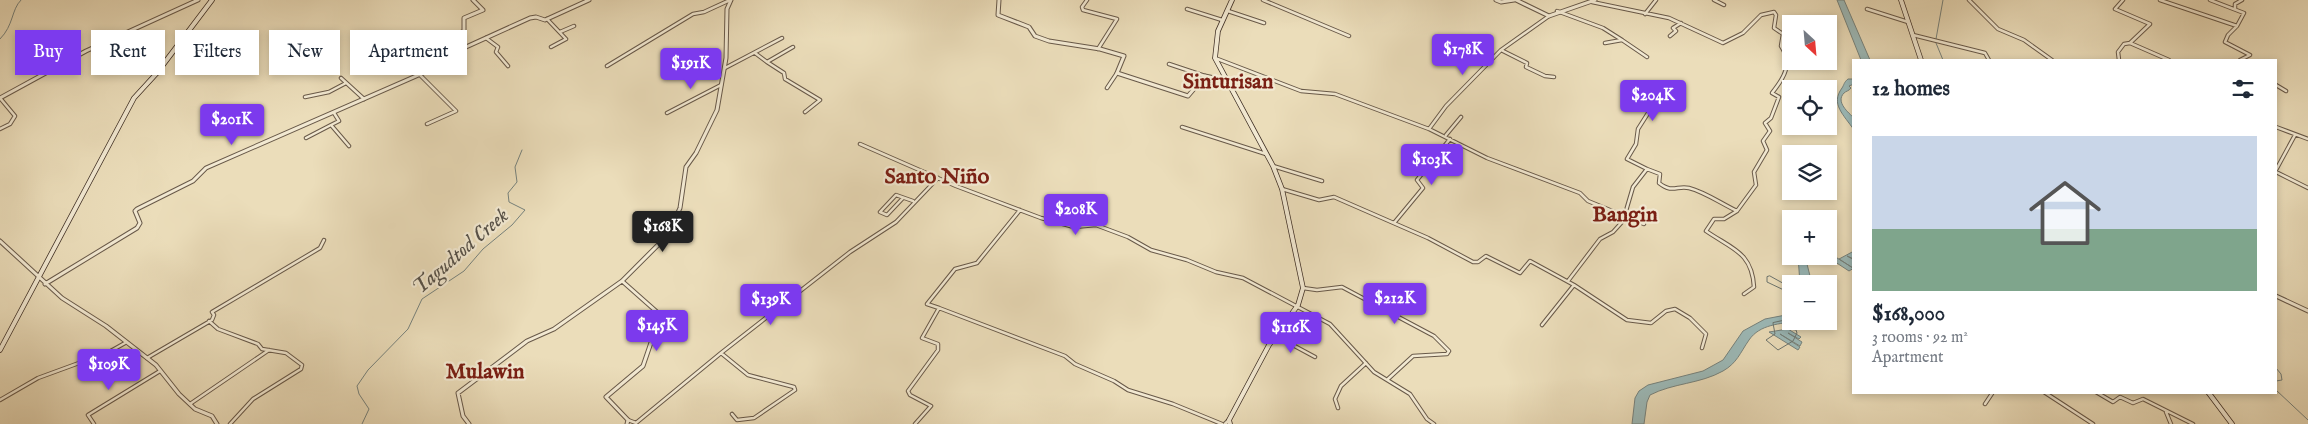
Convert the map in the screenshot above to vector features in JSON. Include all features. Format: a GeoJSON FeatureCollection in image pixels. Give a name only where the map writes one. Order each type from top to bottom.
{"type":"FeatureCollection","features":[{"type":"Feature","properties":{"kind":"main road"},"geometry":{"type":"LineString","coordinates":[[0,350],[134,98],[156,74],[212,0]]}},
{"type":"Feature","properties":{"kind":"main road"},"geometry":{"type":"LineString","coordinates":[[1229,422],[1276,336],[1298,306],[1302,288],[1282,189],[1273,166],[1215,58],[1215,44],[1222,20],[1232,0]]}},
{"type":"Feature","properties":{"kind":"main road"},"geometry":{"type":"LineString","coordinates":[[1901,0],[1921,59]]}},
{"type":"Feature","properties":{"kind":"main road"},"geometry":{"type":"LineString","coordinates":[[2210,394],[2232,424]]}},
{"type":"Feature","properties":{"kind":"street"},"geometry":{"type":"LineString","coordinates":[[0,129],[10,124],[15,116],[0,98],[86,51],[198,0]]}},
{"type":"Feature","properties":{"kind":"street"},"geometry":{"type":"LineString","coordinates":[[464,30],[464,18],[483,10],[473,0]]}},
{"type":"Feature","properties":{"kind":"street"},"geometry":{"type":"LineString","coordinates":[[467,47],[530,18],[547,19],[589,0]]}},
{"type":"Feature","properties":{"kind":"street"},"geometry":{"type":"LineString","coordinates":[[607,66],[693,14],[704,12],[730,0]]}},
{"type":"Feature","properties":{"kind":"street"},"geometry":{"type":"LineString","coordinates":[[469,424],[463,416],[458,393],[527,340],[538,338],[554,329],[622,281],[668,235],[680,208],[686,167],[696,153],[716,110],[725,68],[727,9],[730,0]]}},
{"type":"Feature","properties":{"kind":"street"},"geometry":{"type":"LineString","coordinates":[[999,0],[998,15],[1030,26],[1034,36],[1055,43],[1110,49],[1124,56],[1117,73],[1107,88]]}},
{"type":"Feature","properties":{"kind":"street"},"geometry":{"type":"LineString","coordinates":[[1087,0],[1082,7],[1083,10],[1117,19],[1098,49]]}},
{"type":"Feature","properties":{"kind":"street"},"geometry":{"type":"LineString","coordinates":[[1263,0],[1349,36]]}},
{"type":"Feature","properties":{"kind":"street"},"geometry":{"type":"LineString","coordinates":[[1496,0],[1501,2],[1515,0],[1549,16]]}},
{"type":"Feature","properties":{"kind":"street"},"geometry":{"type":"LineString","coordinates":[[1645,14],[1656,0]]}},
{"type":"Feature","properties":{"kind":"street"},"geometry":{"type":"LineString","coordinates":[[1714,0],[1724,5]]}},
{"type":"Feature","properties":{"kind":"street"},"geometry":{"type":"LineString","coordinates":[[1969,0],[1998,29],[2024,40],[2051,59]]}},
{"type":"Feature","properties":{"kind":"street"},"geometry":{"type":"LineString","coordinates":[[2123,0],[2115,9],[2150,24],[2130,43]]}},
{"type":"Feature","properties":{"kind":"street"},"geometry":{"type":"LineString","coordinates":[[2160,0],[2237,26]]}},
{"type":"Feature","properties":{"kind":"street"},"geometry":{"type":"LineString","coordinates":[[2210,0],[2245,13],[2237,26],[2228,35],[2225,42],[2250,54],[2243,59]]}},
{"type":"Feature","properties":{"kind":"street"},"geometry":{"type":"LineString","coordinates":[[2235,9],[2235,4],[2242,0]]}},
{"type":"Feature","properties":{"kind":"street"},"geometry":{"type":"LineString","coordinates":[[1429,129],[1446,106],[1501,50],[1557,11],[1594,1],[1645,14],[1657,15],[1724,42],[1742,34],[1748,25],[1762,13],[1770,11],[1776,15],[1775,30],[1783,34],[1780,46],[1785,52],[1784,58],[1787,68],[1783,79],[1772,93],[1779,97],[1771,118],[1765,123],[1770,131],[1762,141],[1767,150],[1754,172],[1756,184],[1745,203],[1737,211],[1724,219],[1714,219],[1706,231],[1746,258],[1753,270],[1754,287],[1744,294]]}},
{"type":"Feature","properties":{"kind":"street"},"geometry":{"type":"LineString","coordinates":[[1187,8],[1222,20]]}},
{"type":"Feature","properties":{"kind":"street"},"geometry":{"type":"LineString","coordinates":[[1867,8],[1908,22]]}},
{"type":"Feature","properties":{"kind":"street"},"geometry":{"type":"LineString","coordinates":[[1226,11],[1264,23]]}},
{"type":"Feature","properties":{"kind":"street"},"geometry":{"type":"LineString","coordinates":[[1557,11],[1603,28],[1647,57]]}},
{"type":"Feature","properties":{"kind":"street"},"geometry":{"type":"LineString","coordinates":[[547,19],[566,39],[551,47]]}},
{"type":"Feature","properties":{"kind":"street"},"geometry":{"type":"LineString","coordinates":[[1670,36],[1676,32],[1673,28],[1680,23]]}},
{"type":"Feature","properties":{"kind":"street"},"geometry":{"type":"LineString","coordinates":[[560,32],[574,26]]}},
{"type":"Feature","properties":{"kind":"street"},"geometry":{"type":"LineString","coordinates":[[1913,35],[1985,53],[1988,59]]}},
{"type":"Feature","properties":{"kind":"street"},"geometry":{"type":"LineString","coordinates":[[486,38],[498,47],[496,52],[508,66]]}},
{"type":"Feature","properties":{"kind":"street"},"geometry":{"type":"LineString","coordinates":[[725,68],[782,38]]}},
{"type":"Feature","properties":{"kind":"street"},"geometry":{"type":"LineString","coordinates":[[1605,43],[1622,40]]}},
{"type":"Feature","properties":{"kind":"street"},"geometry":{"type":"LineString","coordinates":[[2119,59],[2118,52],[2124,44],[2130,43],[2167,59]]}},
{"type":"Feature","properties":{"kind":"street"},"geometry":{"type":"LineString","coordinates":[[767,62],[793,47]]}},
{"type":"Feature","properties":{"kind":"street"},"geometry":{"type":"LineString","coordinates":[[1501,50],[1527,63],[1526,68],[1545,76],[1554,77]]}},
{"type":"Feature","properties":{"kind":"street"},"geometry":{"type":"LineString","coordinates":[[755,53],[784,73],[785,79],[820,100],[805,112]]}},
{"type":"Feature","properties":{"kind":"street"},"geometry":{"type":"LineString","coordinates":[[1215,58],[1301,91],[1335,94],[1429,129],[1451,138],[1487,158],[1549,180],[1580,194],[1588,201],[1644,224]]}},
{"type":"Feature","properties":{"kind":"street"},"geometry":{"type":"LineString","coordinates":[[1168,64],[1228,81]]}},
{"type":"Feature","properties":{"kind":"street"},"geometry":{"type":"LineString","coordinates":[[1117,73],[1188,96],[1205,76]]}},
{"type":"Feature","properties":{"kind":"street"},"geometry":{"type":"LineString","coordinates":[[45,284],[136,228],[140,223],[135,211],[193,181],[206,168],[417,75]]}},
{"type":"Feature","properties":{"kind":"street"},"geometry":{"type":"LineString","coordinates":[[420,75],[456,111],[427,124]]}},
{"type":"Feature","properties":{"kind":"street"},"geometry":{"type":"LineString","coordinates":[[341,78],[364,98]]}},
{"type":"Feature","properties":{"kind":"street"},"geometry":{"type":"LineString","coordinates":[[305,97],[329,92],[346,83]]}},
{"type":"Feature","properties":{"kind":"street"},"geometry":{"type":"LineString","coordinates":[[667,113],[722,84]]}},
{"type":"Feature","properties":{"kind":"street"},"geometry":{"type":"LineString","coordinates":[[2277,86],[2286,91]]}},
{"type":"Feature","properties":{"kind":"street"},"geometry":{"type":"LineString","coordinates":[[1646,89],[1657,99],[1638,129],[1636,144],[1627,160],[1660,174],[1659,184],[1668,189],[1675,190],[1688,187],[1737,211]]}},
{"type":"Feature","properties":{"kind":"street"},"geometry":{"type":"LineString","coordinates":[[306,138],[339,121],[334,113]]}},
{"type":"Feature","properties":{"kind":"street"},"geometry":{"type":"LineString","coordinates":[[1446,136],[1461,117]]}},
{"type":"Feature","properties":{"kind":"street"},"geometry":{"type":"LineString","coordinates":[[331,125],[349,146]]}},
{"type":"Feature","properties":{"kind":"street"},"geometry":{"type":"LineString","coordinates":[[1182,127],[1267,155]]}},
{"type":"Feature","properties":{"kind":"street"},"geometry":{"type":"LineString","coordinates":[[2277,127],[2308,139]]}},
{"type":"Feature","properties":{"kind":"street"},"geometry":{"type":"LineString","coordinates":[[2277,169],[2295,135]]}},
{"type":"Feature","properties":{"kind":"street"},"geometry":{"type":"LineString","coordinates":[[1394,224],[1423,188],[1417,180],[1451,138]]}},
{"type":"Feature","properties":{"kind":"street"},"geometry":{"type":"LineString","coordinates":[[860,144],[938,178],[1020,210],[1074,227],[1096,225],[1128,237],[1151,250],[1187,260],[1216,272],[1243,278],[1330,324],[1374,372],[1410,394],[1427,419],[1434,424]]}},
{"type":"Feature","properties":{"kind":"street"},"geometry":{"type":"LineString","coordinates":[[1273,166],[1322,180]]}},
{"type":"Feature","properties":{"kind":"street"},"geometry":{"type":"LineString","coordinates":[[1568,281],[1595,244],[1604,235],[1613,232],[1626,216],[1633,187],[1647,169]]}},
{"type":"Feature","properties":{"kind":"street"},"geometry":{"type":"LineString","coordinates":[[2277,172],[2308,188]]}},
{"type":"Feature","properties":{"kind":"street"},"geometry":{"type":"LineString","coordinates":[[622,281],[657,312],[657,325],[643,366],[606,397],[628,422],[636,423],[721,352],[850,252],[896,222],[913,201],[938,178]]}},
{"type":"Feature","properties":{"kind":"street"},"geometry":{"type":"LineString","coordinates":[[1282,189],[1320,200],[1334,197],[1473,262],[1478,262],[1486,256],[1520,273],[1527,262],[1530,261],[1574,284],[1627,320],[1651,323],[1670,309],[1680,311],[1706,334],[1702,348]]}},
{"type":"Feature","properties":{"kind":"street"},"geometry":{"type":"LineString","coordinates":[[904,198],[888,215],[880,212],[896,195],[913,201]]}},
{"type":"Feature","properties":{"kind":"street"},"geometry":{"type":"LineString","coordinates":[[1020,210],[977,263],[955,269],[927,304],[1066,356],[1075,364],[1114,380],[1128,390],[1173,404],[1224,424],[1229,422]]}},
{"type":"Feature","properties":{"kind":"street"},"geometry":{"type":"LineString","coordinates":[[147,359],[209,322],[214,315],[212,312],[309,256],[320,248],[324,240]]}},
{"type":"Feature","properties":{"kind":"street"},"geometry":{"type":"LineString","coordinates":[[0,241],[45,284],[90,318],[106,326],[147,359],[190,404],[212,416],[217,424]]}},
{"type":"Feature","properties":{"kind":"street"},"geometry":{"type":"LineString","coordinates":[[1542,324],[1574,284]]}},
{"type":"Feature","properties":{"kind":"street"},"geometry":{"type":"LineString","coordinates":[[1302,288],[1317,290],[1342,287],[1434,336],[1449,351],[1447,354],[1413,356],[1388,379]]}},
{"type":"Feature","properties":{"kind":"street"},"geometry":{"type":"LineString","coordinates":[[2277,296],[2308,311]]}},
{"type":"Feature","properties":{"kind":"street"},"geometry":{"type":"LineString","coordinates":[[915,424],[931,406],[910,395],[908,391],[938,350],[938,344],[922,338],[939,308]]}},
{"type":"Feature","properties":{"kind":"street"},"geometry":{"type":"LineString","coordinates":[[209,322],[218,329],[269,350],[286,353],[302,365],[301,369],[271,385],[244,404],[230,424]]}},
{"type":"Feature","properties":{"kind":"street"},"geometry":{"type":"LineString","coordinates":[[1276,336],[1315,356]]}},
{"type":"Feature","properties":{"kind":"street"},"geometry":{"type":"LineString","coordinates":[[0,400],[38,378],[109,352],[125,342]]}},
{"type":"Feature","properties":{"kind":"street"},"geometry":{"type":"LineString","coordinates":[[190,404],[269,350]]}},
{"type":"Feature","properties":{"kind":"street"},"geometry":{"type":"LineString","coordinates":[[721,352],[748,375],[794,387],[795,390],[754,418],[737,420],[732,414]]}},
{"type":"Feature","properties":{"kind":"street"},"geometry":{"type":"LineString","coordinates":[[1338,408],[1335,399],[1341,386],[1366,363]]}},
{"type":"Feature","properties":{"kind":"street"},"geometry":{"type":"LineString","coordinates":[[94,424],[88,415],[160,371]]}},
{"type":"Feature","properties":{"kind":"street"},"geometry":{"type":"LineString","coordinates":[[1985,404],[1992,394]]}},
{"type":"Feature","properties":{"kind":"street"},"geometry":{"type":"LineString","coordinates":[[2045,394],[2094,424]]}},
{"type":"Feature","properties":{"kind":"street"},"geometry":{"type":"LineString","coordinates":[[2099,394],[2113,402],[2120,398],[2133,402],[2143,400],[2194,424]]}},
{"type":"Feature","properties":{"kind":"street"},"geometry":{"type":"LineString","coordinates":[[2166,411],[2171,424]]}},
{"type":"Feature","properties":{"kind":"water"},"geometry":{"type":"Polygon","coordinates":[[[1837,0],[1844,0],[1870,59],[1861,59],[1837,0]]]}},
{"type":"Feature","properties":{"kind":"water"},"geometry":{"type":"Polygon","coordinates":[[[1848,79],[1852,79],[1852,85],[1849,86],[1851,88],[1844,93],[1841,100],[1846,110],[1852,116],[1852,127],[1838,104],[1839,94],[1845,82],[1848,79]]]}},
{"type":"Feature","properties":{"kind":"water"},"geometry":{"type":"Polygon","coordinates":[[[1852,252],[1852,258],[1847,256],[1852,259],[1852,267],[1839,259],[1852,252]]]}},
{"type":"Feature","properties":{"kind":"water"},"geometry":{"type":"Polygon","coordinates":[[[1837,258],[1852,267],[1849,271],[1837,263],[1837,258]]]}},
{"type":"Feature","properties":{"kind":"water"},"geometry":{"type":"Polygon","coordinates":[[[1799,265],[1807,265],[1810,275],[1799,275],[1799,265]]]}},
{"type":"Feature","properties":{"kind":"water"},"geometry":{"type":"Polygon","coordinates":[[[1782,316],[1782,324],[1759,331],[1749,340],[1735,361],[1723,371],[1705,379],[1668,388],[1650,395],[1647,402],[1644,424],[1632,424],[1635,398],[1639,391],[1648,385],[1703,371],[1723,360],[1743,331],[1765,319],[1782,316]]]}},
{"type":"Feature","properties":{"kind":"water"},"geometry":{"type":"Polygon","coordinates":[[[1790,330],[1801,337],[1799,339],[1788,333],[1802,342],[1800,346],[1780,334],[1800,347],[1798,350],[1769,332],[1790,330]]]}},
{"type":"Feature","properties":{"kind":"waterway"},"geometry":{"type":"LineString","coordinates":[[0,39],[5,34],[15,8],[21,0]]}},
{"type":"Feature","properties":{"kind":"waterway"},"geometry":{"type":"LineString","coordinates":[[1936,39],[1943,0]]}},
{"type":"Feature","properties":{"kind":"waterway"},"geometry":{"type":"LineString","coordinates":[[1936,43],[1943,59]]}},
{"type":"Feature","properties":{"kind":"waterway","name":"Tagudtod Creek"},"geometry":{"type":"LineString","coordinates":[[362,424],[369,409],[359,394],[357,386],[368,370],[408,329],[422,299],[464,271],[483,249],[512,225],[525,210],[509,202],[508,193],[517,182],[515,167],[522,150]]}},
{"type":"Feature","properties":{"kind":"waterway"},"geometry":{"type":"LineString","coordinates":[[2277,369],[2281,374],[2282,380],[2277,381]]}},
{"type":"Feature","properties":{"kind":"waterway"},"geometry":{"type":"LineString","coordinates":[[2277,391],[2308,420]]}},
{"type":"Feature","properties":{"kind":"district","name":"Sinturisan"},"geometry":{"type":"Point","coordinates":[1228,82]}},
{"type":"Feature","properties":{"kind":"district","name":"Santo Niño"},"geometry":{"type":"Point","coordinates":[937,177]}},
{"type":"Feature","properties":{"kind":"district","name":"Bangin"},"geometry":{"type":"Point","coordinates":[1625,215]}},
{"type":"Feature","properties":{"kind":"district","name":"Mulawin"},"geometry":{"type":"Point","coordinates":[485,372]}}]}
